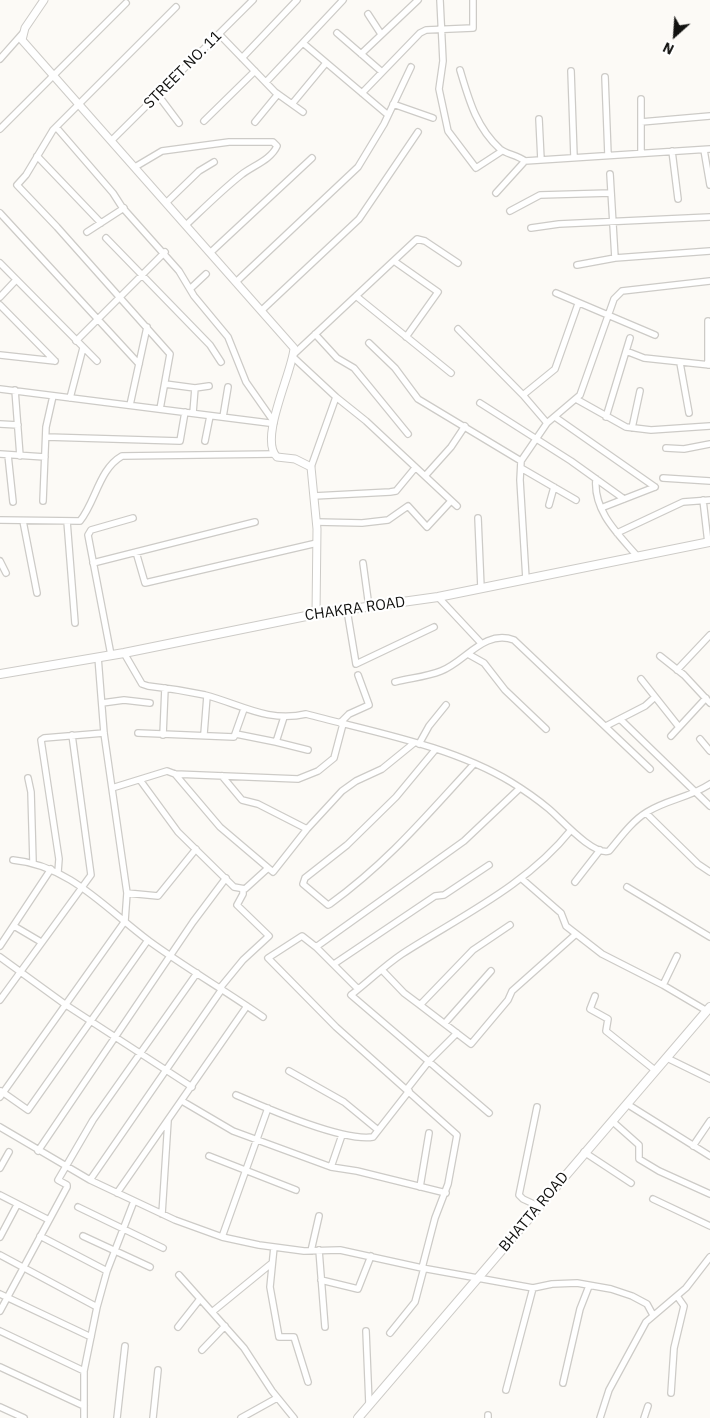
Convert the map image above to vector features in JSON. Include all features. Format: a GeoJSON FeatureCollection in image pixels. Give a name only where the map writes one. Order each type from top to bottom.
{"type":"FeatureCollection","features":[{"type":"Feature","properties":{"kind":"main road","name":"CHAKRA ROAD"},"geometry":{"type":"LineString","coordinates":[[0,674],[124,653],[316,614],[438,597],[709,542]]}},
{"type":"Feature","properties":{"kind":"main road","name":"BHATTA ROAD"},"geometry":{"type":"LineString","coordinates":[[358,1418],[479,1279],[584,1152],[709,1010]]}},
{"type":"Feature","properties":{"kind":"street"},"geometry":{"type":"LineString","coordinates":[[0,59],[22,33],[44,0]]}},
{"type":"Feature","properties":{"kind":"street","name":"STREET NO. 11"},"geometry":{"type":"LineString","coordinates":[[112,140],[253,0]]}},
{"type":"Feature","properties":{"kind":"street"},"geometry":{"type":"LineString","coordinates":[[242,58],[297,0]]}},
{"type":"Feature","properties":{"kind":"street"},"geometry":{"type":"LineString","coordinates":[[266,82],[344,0]]}},
{"type":"Feature","properties":{"kind":"street"},"geometry":{"type":"LineString","coordinates":[[361,54],[418,0]]}},
{"type":"Feature","properties":{"kind":"street"},"geometry":{"type":"LineString","coordinates":[[440,0],[442,60],[440,89],[451,137],[476,168],[502,150]]}},
{"type":"Feature","properties":{"kind":"street"},"geometry":{"type":"LineString","coordinates":[[362,93],[420,33],[441,29],[473,28],[473,0]]}},
{"type":"Feature","properties":{"kind":"street"},"geometry":{"type":"LineString","coordinates":[[0,129],[126,2]]}},
{"type":"Feature","properties":{"kind":"street"},"geometry":{"type":"LineString","coordinates":[[160,409],[170,354],[120,296],[17,186],[47,137],[176,7]]}},
{"type":"Feature","properties":{"kind":"street"},"geometry":{"type":"LineString","coordinates":[[368,14],[381,34]]}},
{"type":"Feature","properties":{"kind":"street"},"geometry":{"type":"LineString","coordinates":[[22,33],[22,40],[291,342],[293,355],[274,422],[274,454]]}},
{"type":"Feature","properties":{"kind":"street"},"geometry":{"type":"LineString","coordinates":[[337,33],[382,72]]}},
{"type":"Feature","properties":{"kind":"street"},"geometry":{"type":"LineString","coordinates":[[219,34],[278,94],[302,112]]}},
{"type":"Feature","properties":{"kind":"street"},"geometry":{"type":"LineString","coordinates":[[303,44],[388,115]]}},
{"type":"Feature","properties":{"kind":"street"},"geometry":{"type":"LineString","coordinates":[[292,104],[326,63]]}},
{"type":"Feature","properties":{"kind":"street"},"geometry":{"type":"LineString","coordinates":[[236,281],[358,167],[388,115],[411,67]]}},
{"type":"Feature","properties":{"kind":"street"},"geometry":{"type":"LineString","coordinates":[[460,70],[473,114],[502,150],[518,155],[524,161]]}},
{"type":"Feature","properties":{"kind":"street"},"geometry":{"type":"LineString","coordinates":[[204,121],[255,71]]}},
{"type":"Feature","properties":{"kind":"street"},"geometry":{"type":"LineString","coordinates":[[571,71],[574,158]]}},
{"type":"Feature","properties":{"kind":"street"},"geometry":{"type":"LineString","coordinates":[[606,77],[608,155]]}},
{"type":"Feature","properties":{"kind":"street"},"geometry":{"type":"LineString","coordinates":[[255,122],[278,94]]}},
{"type":"Feature","properties":{"kind":"street"},"geometry":{"type":"LineString","coordinates":[[158,95],[179,123]]}},
{"type":"Feature","properties":{"kind":"street"},"geometry":{"type":"LineString","coordinates":[[640,98],[642,153]]}},
{"type":"Feature","properties":{"kind":"street"},"geometry":{"type":"LineString","coordinates":[[393,104],[433,118]]}},
{"type":"Feature","properties":{"kind":"street"},"geometry":{"type":"LineString","coordinates":[[641,122],[710,116]]}},
{"type":"Feature","properties":{"kind":"street"},"geometry":{"type":"LineString","coordinates":[[539,119],[541,160]]}},
{"type":"Feature","properties":{"kind":"street"},"geometry":{"type":"LineString","coordinates":[[56,127],[124,208],[165,252],[190,289],[228,337],[246,382],[274,422]]}},
{"type":"Feature","properties":{"kind":"street"},"geometry":{"type":"LineString","coordinates":[[262,310],[359,219],[418,132]]}},
{"type":"Feature","properties":{"kind":"street"},"geometry":{"type":"LineString","coordinates":[[135,167],[162,151],[229,142],[273,142],[277,146],[275,150],[256,166],[243,173],[186,225]]}},
{"type":"Feature","properties":{"kind":"street"},"geometry":{"type":"LineString","coordinates":[[496,193],[524,161],[707,149],[710,185]]}},
{"type":"Feature","properties":{"kind":"street"},"geometry":{"type":"LineString","coordinates":[[672,152],[678,199]]}},
{"type":"Feature","properties":{"kind":"street"},"geometry":{"type":"LineString","coordinates":[[37,156],[101,223]]}},
{"type":"Feature","properties":{"kind":"street"},"geometry":{"type":"LineString","coordinates":[[211,252],[312,158]]}},
{"type":"Feature","properties":{"kind":"street"},"geometry":{"type":"LineString","coordinates":[[167,202],[199,171],[214,162]]}},
{"type":"Feature","properties":{"kind":"street"},"geometry":{"type":"LineString","coordinates":[[610,174],[615,258]]}},
{"type":"Feature","properties":{"kind":"street"},"geometry":{"type":"LineString","coordinates":[[510,211],[540,195],[611,193]]}},
{"type":"Feature","properties":{"kind":"street"},"geometry":{"type":"LineString","coordinates":[[87,232],[124,208]]}},
{"type":"Feature","properties":{"kind":"street"},"geometry":{"type":"LineString","coordinates":[[0,213],[139,364]]}},
{"type":"Feature","properties":{"kind":"street"},"geometry":{"type":"LineString","coordinates":[[531,228],[710,217]]}},
{"type":"Feature","properties":{"kind":"street"},"geometry":{"type":"LineString","coordinates":[[106,238],[210,344],[221,362]]}},
{"type":"Feature","properties":{"kind":"street"},"geometry":{"type":"LineString","coordinates":[[293,355],[414,241],[420,239],[458,263]]}},
{"type":"Feature","properties":{"kind":"street"},"geometry":{"type":"LineString","coordinates":[[577,265],[615,258],[710,251]]}},
{"type":"Feature","properties":{"kind":"street"},"geometry":{"type":"LineString","coordinates":[[76,341],[165,252]]}},
{"type":"Feature","properties":{"kind":"street"},"geometry":{"type":"LineString","coordinates":[[394,261],[438,292],[406,337]]}},
{"type":"Feature","properties":{"kind":"street"},"geometry":{"type":"LineString","coordinates":[[0,263],[96,360]]}},
{"type":"Feature","properties":{"kind":"street"},"geometry":{"type":"LineString","coordinates":[[190,289],[206,274]]}},
{"type":"Feature","properties":{"kind":"street"},"geometry":{"type":"LineString","coordinates":[[0,297],[16,280]]}},
{"type":"Feature","properties":{"kind":"street"},"geometry":{"type":"LineString","coordinates":[[526,579],[521,465],[535,438],[547,423],[576,399],[614,299],[622,291],[710,281]]}},
{"type":"Feature","properties":{"kind":"street"},"geometry":{"type":"LineString","coordinates":[[556,292],[578,304],[654,335]]}},
{"type":"Feature","properties":{"kind":"street"},"geometry":{"type":"LineString","coordinates":[[356,296],[451,373]]}},
{"type":"Feature","properties":{"kind":"street"},"geometry":{"type":"LineString","coordinates":[[523,395],[556,369],[578,304]]}},
{"type":"Feature","properties":{"kind":"street"},"geometry":{"type":"LineString","coordinates":[[0,305],[55,361],[0,355]]}},
{"type":"Feature","properties":{"kind":"street"},"geometry":{"type":"LineString","coordinates":[[626,351],[644,358],[709,365],[708,321]]}},
{"type":"Feature","properties":{"kind":"street"},"geometry":{"type":"LineString","coordinates":[[130,405],[147,327]]}},
{"type":"Feature","properties":{"kind":"street"},"geometry":{"type":"LineString","coordinates":[[458,329],[523,395],[547,423]]}},
{"type":"Feature","properties":{"kind":"street"},"geometry":{"type":"LineString","coordinates":[[315,334],[337,358],[354,368],[408,434]]}},
{"type":"Feature","properties":{"kind":"street"},"geometry":{"type":"LineString","coordinates":[[606,417],[630,338]]}},
{"type":"Feature","properties":{"kind":"street"},"geometry":{"type":"LineString","coordinates":[[369,343],[395,368],[418,399],[465,426],[576,500]]}},
{"type":"Feature","properties":{"kind":"street"},"geometry":{"type":"LineString","coordinates":[[70,398],[83,348]]}},
{"type":"Feature","properties":{"kind":"street"},"geometry":{"type":"LineString","coordinates":[[293,355],[336,397],[366,420],[457,506]]}},
{"type":"Feature","properties":{"kind":"street"},"geometry":{"type":"LineString","coordinates":[[680,363],[689,413]]}},
{"type":"Feature","properties":{"kind":"street"},"geometry":{"type":"LineString","coordinates":[[166,384],[195,388],[209,386]]}},
{"type":"Feature","properties":{"kind":"street"},"geometry":{"type":"LineString","coordinates":[[223,417],[228,387]]}},
{"type":"Feature","properties":{"kind":"street"},"geometry":{"type":"LineString","coordinates":[[193,413],[195,388]]}},
{"type":"Feature","properties":{"kind":"street"},"geometry":{"type":"LineString","coordinates":[[0,389],[210,416],[274,422]]}},
{"type":"Feature","properties":{"kind":"street"},"geometry":{"type":"LineString","coordinates":[[15,390],[20,456]]}},
{"type":"Feature","properties":{"kind":"street"},"geometry":{"type":"LineString","coordinates":[[632,428],[640,391]]}},
{"type":"Feature","properties":{"kind":"street"},"geometry":{"type":"LineString","coordinates":[[43,500],[46,437],[52,396]]}},
{"type":"Feature","properties":{"kind":"street"},"geometry":{"type":"LineString","coordinates":[[316,614],[317,544],[311,467],[336,397]]}},
{"type":"Feature","properties":{"kind":"street"},"geometry":{"type":"LineString","coordinates":[[576,399],[606,417],[632,428],[651,430],[710,426]]}},
{"type":"Feature","properties":{"kind":"street"},"geometry":{"type":"LineString","coordinates":[[480,402],[624,499]]}},
{"type":"Feature","properties":{"kind":"street"},"geometry":{"type":"LineString","coordinates":[[46,437],[180,441],[186,412]]}},
{"type":"Feature","properties":{"kind":"street"},"geometry":{"type":"LineString","coordinates":[[205,441],[210,416]]}},
{"type":"Feature","properties":{"kind":"street"},"geometry":{"type":"LineString","coordinates":[[555,417],[655,487],[601,508]]}},
{"type":"Feature","properties":{"kind":"street"},"geometry":{"type":"LineString","coordinates":[[0,424],[18,425]]}},
{"type":"Feature","properties":{"kind":"street"},"geometry":{"type":"LineString","coordinates":[[424,476],[451,447],[465,426]]}},
{"type":"Feature","properties":{"kind":"street"},"geometry":{"type":"LineString","coordinates":[[666,448],[684,449],[710,444]]}},
{"type":"Feature","properties":{"kind":"street"},"geometry":{"type":"LineString","coordinates":[[0,454],[45,457]]}},
{"type":"Feature","properties":{"kind":"street"},"geometry":{"type":"LineString","coordinates":[[0,520],[80,521],[102,478],[117,459],[122,456],[274,454],[277,457],[309,464],[311,467]]}},
{"type":"Feature","properties":{"kind":"street"},"geometry":{"type":"LineString","coordinates":[[8,455],[13,502]]}},
{"type":"Feature","properties":{"kind":"street"},"geometry":{"type":"LineString","coordinates":[[314,496],[396,491],[415,468]]}},
{"type":"Feature","properties":{"kind":"street"},"geometry":{"type":"LineString","coordinates":[[662,478],[710,481]]}},
{"type":"Feature","properties":{"kind":"street"},"geometry":{"type":"LineString","coordinates":[[596,479],[594,494],[601,508],[617,532],[638,557]]}},
{"type":"Feature","properties":{"kind":"street"},"geometry":{"type":"LineString","coordinates":[[549,505],[554,487]]}},
{"type":"Feature","properties":{"kind":"street"},"geometry":{"type":"LineString","coordinates":[[617,532],[683,502],[707,500],[709,542]]}},
{"type":"Feature","properties":{"kind":"street"},"geometry":{"type":"LineString","coordinates":[[316,522],[388,520],[408,506],[427,526],[451,501]]}},
{"type":"Feature","properties":{"kind":"street"},"geometry":{"type":"LineString","coordinates":[[111,655],[89,532],[133,518]]}},
{"type":"Feature","properties":{"kind":"street"},"geometry":{"type":"LineString","coordinates":[[478,518],[481,588]]}},
{"type":"Feature","properties":{"kind":"street"},"geometry":{"type":"LineString","coordinates":[[23,521],[37,593]]}},
{"type":"Feature","properties":{"kind":"street"},"geometry":{"type":"LineString","coordinates":[[68,521],[75,623]]}},
{"type":"Feature","properties":{"kind":"street"},"geometry":{"type":"LineString","coordinates":[[94,564],[255,522]]}},
{"type":"Feature","properties":{"kind":"street"},"geometry":{"type":"LineString","coordinates":[[136,552],[145,583],[317,544]]}},
{"type":"Feature","properties":{"kind":"street"},"geometry":{"type":"LineString","coordinates":[[0,561],[6,573]]}},
{"type":"Feature","properties":{"kind":"street"},"geometry":{"type":"LineString","coordinates":[[362,563],[369,607]]}},
{"type":"Feature","properties":{"kind":"street"},"geometry":{"type":"LineString","coordinates":[[438,597],[481,643]]}},
{"type":"Feature","properties":{"kind":"street"},"geometry":{"type":"LineString","coordinates":[[347,610],[356,664],[434,627]]}},
{"type":"Feature","properties":{"kind":"street"},"geometry":{"type":"LineString","coordinates":[[677,670],[710,635]]}},
{"type":"Feature","properties":{"kind":"street"},"geometry":{"type":"LineString","coordinates":[[395,682],[443,671],[481,643],[499,638],[514,640],[650,769]]}},
{"type":"Feature","properties":{"kind":"street"},"geometry":{"type":"LineString","coordinates":[[124,653],[142,684],[207,696],[244,709],[284,718],[306,714],[416,744],[474,764],[520,788],[549,809],[571,830],[600,850],[609,851],[646,813],[670,802],[695,794],[710,784]]}},
{"type":"Feature","properties":{"kind":"street"},"geometry":{"type":"LineString","coordinates":[[468,654],[484,663],[505,690],[546,729]]}},
{"type":"Feature","properties":{"kind":"street"},"geometry":{"type":"LineString","coordinates":[[660,656],[708,701],[671,736]]}},
{"type":"Feature","properties":{"kind":"street"},"geometry":{"type":"LineString","coordinates":[[98,657],[104,733],[127,892],[125,921],[1,1093],[28,1110],[148,940]]}},
{"type":"Feature","properties":{"kind":"street"},"geometry":{"type":"LineString","coordinates":[[112,788],[166,771],[175,774],[298,779],[318,771],[334,758],[342,724],[349,714],[369,705],[358,675]]}},
{"type":"Feature","properties":{"kind":"street"},"geometry":{"type":"LineString","coordinates":[[641,679],[679,727]]}},
{"type":"Feature","properties":{"kind":"street"},"geometry":{"type":"LineString","coordinates":[[163,734],[165,688]]}},
{"type":"Feature","properties":{"kind":"street"},"geometry":{"type":"LineString","coordinates":[[204,734],[207,696]]}},
{"type":"Feature","properties":{"kind":"street"},"geometry":{"type":"LineString","coordinates":[[606,726],[645,706],[655,697]]}},
{"type":"Feature","properties":{"kind":"street"},"geometry":{"type":"LineString","coordinates":[[102,703],[124,700],[150,703]]}},
{"type":"Feature","properties":{"kind":"street"},"geometry":{"type":"LineString","coordinates":[[175,774],[220,827],[273,872],[307,829],[342,791],[356,781],[382,769],[416,744],[446,705]]}},
{"type":"Feature","properties":{"kind":"street"},"geometry":{"type":"LineString","coordinates":[[138,733],[204,734],[234,737],[244,709]]}},
{"type":"Feature","properties":{"kind":"street"},"geometry":{"type":"LineString","coordinates":[[276,742],[284,718]]}},
{"type":"Feature","properties":{"kind":"street"},"geometry":{"type":"LineString","coordinates":[[620,719],[666,762],[695,794],[710,806]]}},
{"type":"Feature","properties":{"kind":"street"},"geometry":{"type":"LineString","coordinates":[[58,872],[59,859],[41,740],[44,738],[104,733]]}},
{"type":"Feature","properties":{"kind":"street"},"geometry":{"type":"LineString","coordinates":[[236,734],[308,750]]}},
{"type":"Feature","properties":{"kind":"street"},"geometry":{"type":"LineString","coordinates":[[0,1000],[81,886],[90,878],[92,872],[72,736]]}},
{"type":"Feature","properties":{"kind":"street"},"geometry":{"type":"LineString","coordinates":[[700,739],[710,751]]}},
{"type":"Feature","properties":{"kind":"street"},"geometry":{"type":"LineString","coordinates":[[435,750],[396,797],[347,845],[306,878],[303,884],[322,902],[330,904],[365,878],[398,848],[474,764]]}},
{"type":"Feature","properties":{"kind":"street"},"geometry":{"type":"LineString","coordinates":[[222,776],[242,800],[258,804],[307,829]]}},
{"type":"Feature","properties":{"kind":"street"},"geometry":{"type":"LineString","coordinates":[[28,778],[31,792],[33,862]]}},
{"type":"Feature","properties":{"kind":"street"},"geometry":{"type":"LineString","coordinates":[[140,780],[178,832],[234,887],[243,890]]}},
{"type":"Feature","properties":{"kind":"street"},"geometry":{"type":"LineString","coordinates":[[316,947],[464,841],[520,788]]}},
{"type":"Feature","properties":{"kind":"street"},"geometry":{"type":"LineString","coordinates":[[646,813],[698,864],[710,872]]}},
{"type":"Feature","properties":{"kind":"street"},"geometry":{"type":"LineString","coordinates":[[489,1113],[351,995],[401,955],[462,920],[522,879],[556,849],[571,830]]}},
{"type":"Feature","properties":{"kind":"street"},"geometry":{"type":"LineString","coordinates":[[127,892],[158,896],[196,849]]}},
{"type":"Feature","properties":{"kind":"street"},"geometry":{"type":"LineString","coordinates":[[574,882],[600,850]]}},
{"type":"Feature","properties":{"kind":"street"},"geometry":{"type":"LineString","coordinates":[[13,860],[33,862],[58,872],[81,886],[148,940],[263,1017]]}},
{"type":"Feature","properties":{"kind":"street"},"geometry":{"type":"LineString","coordinates":[[334,964],[435,896],[444,895],[488,865]]}},
{"type":"Feature","properties":{"kind":"street"},"geometry":{"type":"LineString","coordinates":[[90,1180],[221,989],[243,960],[269,936],[237,904],[244,894],[243,890],[268,868]]}},
{"type":"Feature","properties":{"kind":"street"},"geometry":{"type":"LineString","coordinates":[[0,946],[51,869]]}},
{"type":"Feature","properties":{"kind":"street"},"geometry":{"type":"LineString","coordinates":[[38,1151],[193,922],[226,878]]}},
{"type":"Feature","properties":{"kind":"street"},"geometry":{"type":"LineString","coordinates":[[522,879],[561,913],[565,918],[565,924],[602,954],[709,1010]]}},
{"type":"Feature","properties":{"kind":"street"},"geometry":{"type":"LineString","coordinates":[[627,887],[710,938]]}},
{"type":"Feature","properties":{"kind":"street"},"geometry":{"type":"LineString","coordinates":[[420,1005],[473,950],[510,925]]}},
{"type":"Feature","properties":{"kind":"street"},"geometry":{"type":"LineString","coordinates":[[14,926],[41,942]]}},
{"type":"Feature","properties":{"kind":"street"},"geometry":{"type":"LineString","coordinates":[[382,970],[404,993],[471,1044],[507,1002],[512,991],[576,934]]}},
{"type":"Feature","properties":{"kind":"street"},"geometry":{"type":"LineString","coordinates":[[358,989],[334,964],[302,936],[268,958],[336,1027],[457,1135],[446,1193],[435,1218],[415,1302],[390,1333]]}},
{"type":"Feature","properties":{"kind":"street"},"geometry":{"type":"LineString","coordinates":[[664,985],[677,956]]}},
{"type":"Feature","properties":{"kind":"street"},"geometry":{"type":"LineString","coordinates":[[0,957],[91,1022],[192,1087]]}},
{"type":"Feature","properties":{"kind":"street"},"geometry":{"type":"LineString","coordinates":[[445,1023],[490,971]]}},
{"type":"Feature","properties":{"kind":"street"},"geometry":{"type":"LineString","coordinates":[[0,1311],[67,1187],[67,1185],[58,1180],[64,1167],[140,1053],[197,973]]}},
{"type":"Feature","properties":{"kind":"street"},"geometry":{"type":"LineString","coordinates":[[595,996],[590,1009],[608,1019],[606,1031],[656,1071]]}},
{"type":"Feature","properties":{"kind":"street"},"geometry":{"type":"LineString","coordinates":[[117,1193],[247,1006]]}},
{"type":"Feature","properties":{"kind":"street"},"geometry":{"type":"LineString","coordinates":[[236,1095],[342,1135],[363,1138],[373,1137],[429,1062],[457,1033]]}},
{"type":"Feature","properties":{"kind":"street"},"geometry":{"type":"LineString","coordinates":[[667,1058],[710,1079]]}},
{"type":"Feature","properties":{"kind":"street"},"geometry":{"type":"LineString","coordinates":[[289,1071],[344,1102],[378,1130]]}},
{"type":"Feature","properties":{"kind":"street"},"geometry":{"type":"LineString","coordinates":[[182,1101],[233,1131],[331,1167],[357,1171],[446,1193]]}},
{"type":"Feature","properties":{"kind":"street"},"geometry":{"type":"LineString","coordinates":[[627,1104],[710,1156]]}},
{"type":"Feature","properties":{"kind":"street"},"geometry":{"type":"LineString","coordinates":[[537,1107],[520,1195],[523,1200],[538,1206]]}},
{"type":"Feature","properties":{"kind":"street"},"geometry":{"type":"LineString","coordinates":[[222,1236],[268,1108]]}},
{"type":"Feature","properties":{"kind":"street"},"geometry":{"type":"LineString","coordinates":[[162,1214],[168,1121]]}},
{"type":"Feature","properties":{"kind":"street"},"geometry":{"type":"LineString","coordinates":[[612,1121],[639,1145],[639,1159],[659,1171],[710,1194]]}},
{"type":"Feature","properties":{"kind":"street"},"geometry":{"type":"LineString","coordinates":[[693,1146],[710,1121]]}},
{"type":"Feature","properties":{"kind":"street"},"geometry":{"type":"LineString","coordinates":[[0,1127],[64,1167],[90,1180],[162,1214],[222,1236],[274,1247],[311,1251],[340,1250],[423,1268],[533,1288],[552,1284],[589,1286],[632,1296],[647,1304],[652,1315]]}},
{"type":"Feature","properties":{"kind":"street"},"geometry":{"type":"LineString","coordinates":[[420,1187],[429,1133]]}},
{"type":"Feature","properties":{"kind":"street"},"geometry":{"type":"LineString","coordinates":[[331,1167],[342,1135]]}},
{"type":"Feature","properties":{"kind":"street"},"geometry":{"type":"LineString","coordinates":[[0,1168],[10,1152]]}},
{"type":"Feature","properties":{"kind":"street"},"geometry":{"type":"LineString","coordinates":[[584,1152],[631,1183]]}},
{"type":"Feature","properties":{"kind":"street"},"geometry":{"type":"LineString","coordinates":[[209,1156],[296,1190]]}},
{"type":"Feature","properties":{"kind":"street"},"geometry":{"type":"LineString","coordinates":[[0,1195],[49,1220]]}},
{"type":"Feature","properties":{"kind":"street"},"geometry":{"type":"LineString","coordinates":[[653,1199],[710,1226]]}},
{"type":"Feature","properties":{"kind":"street"},"geometry":{"type":"LineString","coordinates":[[84,1418],[84,1371],[97,1307],[107,1271],[134,1201]]}},
{"type":"Feature","properties":{"kind":"street"},"geometry":{"type":"LineString","coordinates":[[0,1236],[17,1205]]}},
{"type":"Feature","properties":{"kind":"street"},"geometry":{"type":"LineString","coordinates":[[78,1207],[164,1248]]}},
{"type":"Feature","properties":{"kind":"street"},"geometry":{"type":"LineString","coordinates":[[311,1251],[319,1216]]}},
{"type":"Feature","properties":{"kind":"street"},"geometry":{"type":"LineString","coordinates":[[40,1236],[107,1271]]}},
{"type":"Feature","properties":{"kind":"street"},"geometry":{"type":"LineString","coordinates":[[83,1236],[150,1267]]}},
{"type":"Feature","properties":{"kind":"street"},"geometry":{"type":"LineString","coordinates":[[274,1247],[270,1287],[279,1337],[294,1336],[308,1382]]}},
{"type":"Feature","properties":{"kind":"street"},"geometry":{"type":"LineString","coordinates":[[319,1250],[325,1327]]}},
{"type":"Feature","properties":{"kind":"street"},"geometry":{"type":"LineString","coordinates":[[0,1255],[97,1307]]}},
{"type":"Feature","properties":{"kind":"street"},"geometry":{"type":"LineString","coordinates":[[321,1280],[358,1289],[371,1256]]}},
{"type":"Feature","properties":{"kind":"street"},"geometry":{"type":"LineString","coordinates":[[600,1418],[609,1390],[646,1322],[686,1288],[710,1256]]}},
{"type":"Feature","properties":{"kind":"street"},"geometry":{"type":"LineString","coordinates":[[212,1312],[272,1263]]}},
{"type":"Feature","properties":{"kind":"street"},"geometry":{"type":"LineString","coordinates":[[179,1275],[244,1348],[277,1398],[294,1418]]}},
{"type":"Feature","properties":{"kind":"street"},"geometry":{"type":"LineString","coordinates":[[563,1383],[580,1308],[589,1286]]}},
{"type":"Feature","properties":{"kind":"street"},"geometry":{"type":"LineString","coordinates":[[506,1390],[533,1288]]}},
{"type":"Feature","properties":{"kind":"street"},"geometry":{"type":"LineString","coordinates":[[0,1294],[91,1337]]}},
{"type":"Feature","properties":{"kind":"street"},"geometry":{"type":"LineString","coordinates":[[671,1393],[674,1348],[684,1306],[677,1296]]}},
{"type":"Feature","properties":{"kind":"street"},"geometry":{"type":"LineString","coordinates":[[178,1327],[200,1299]]}},
{"type":"Feature","properties":{"kind":"street"},"geometry":{"type":"LineString","coordinates":[[202,1350],[225,1326]]}},
{"type":"Feature","properties":{"kind":"street"},"geometry":{"type":"LineString","coordinates":[[0,1331],[84,1371]]}},
{"type":"Feature","properties":{"kind":"street"},"geometry":{"type":"LineString","coordinates":[[366,1331],[370,1404]]}},
{"type":"Feature","properties":{"kind":"street"},"geometry":{"type":"LineString","coordinates":[[117,1418],[125,1346]]}},
{"type":"Feature","properties":{"kind":"street"},"geometry":{"type":"LineString","coordinates":[[0,1367],[84,1406]]}},
{"type":"Feature","properties":{"kind":"street"},"geometry":{"type":"LineString","coordinates":[[153,1418],[158,1370]]}},
{"type":"Feature","properties":{"kind":"street"},"geometry":{"type":"LineString","coordinates":[[241,1418],[277,1398]]}},
{"type":"Feature","properties":{"kind":"street"},"geometry":{"type":"LineString","coordinates":[[644,1418],[648,1406]]}},
{"type":"Feature","properties":{"kind":"street"},"geometry":{"type":"LineString","coordinates":[[0,1407],[24,1418]]}}]}
